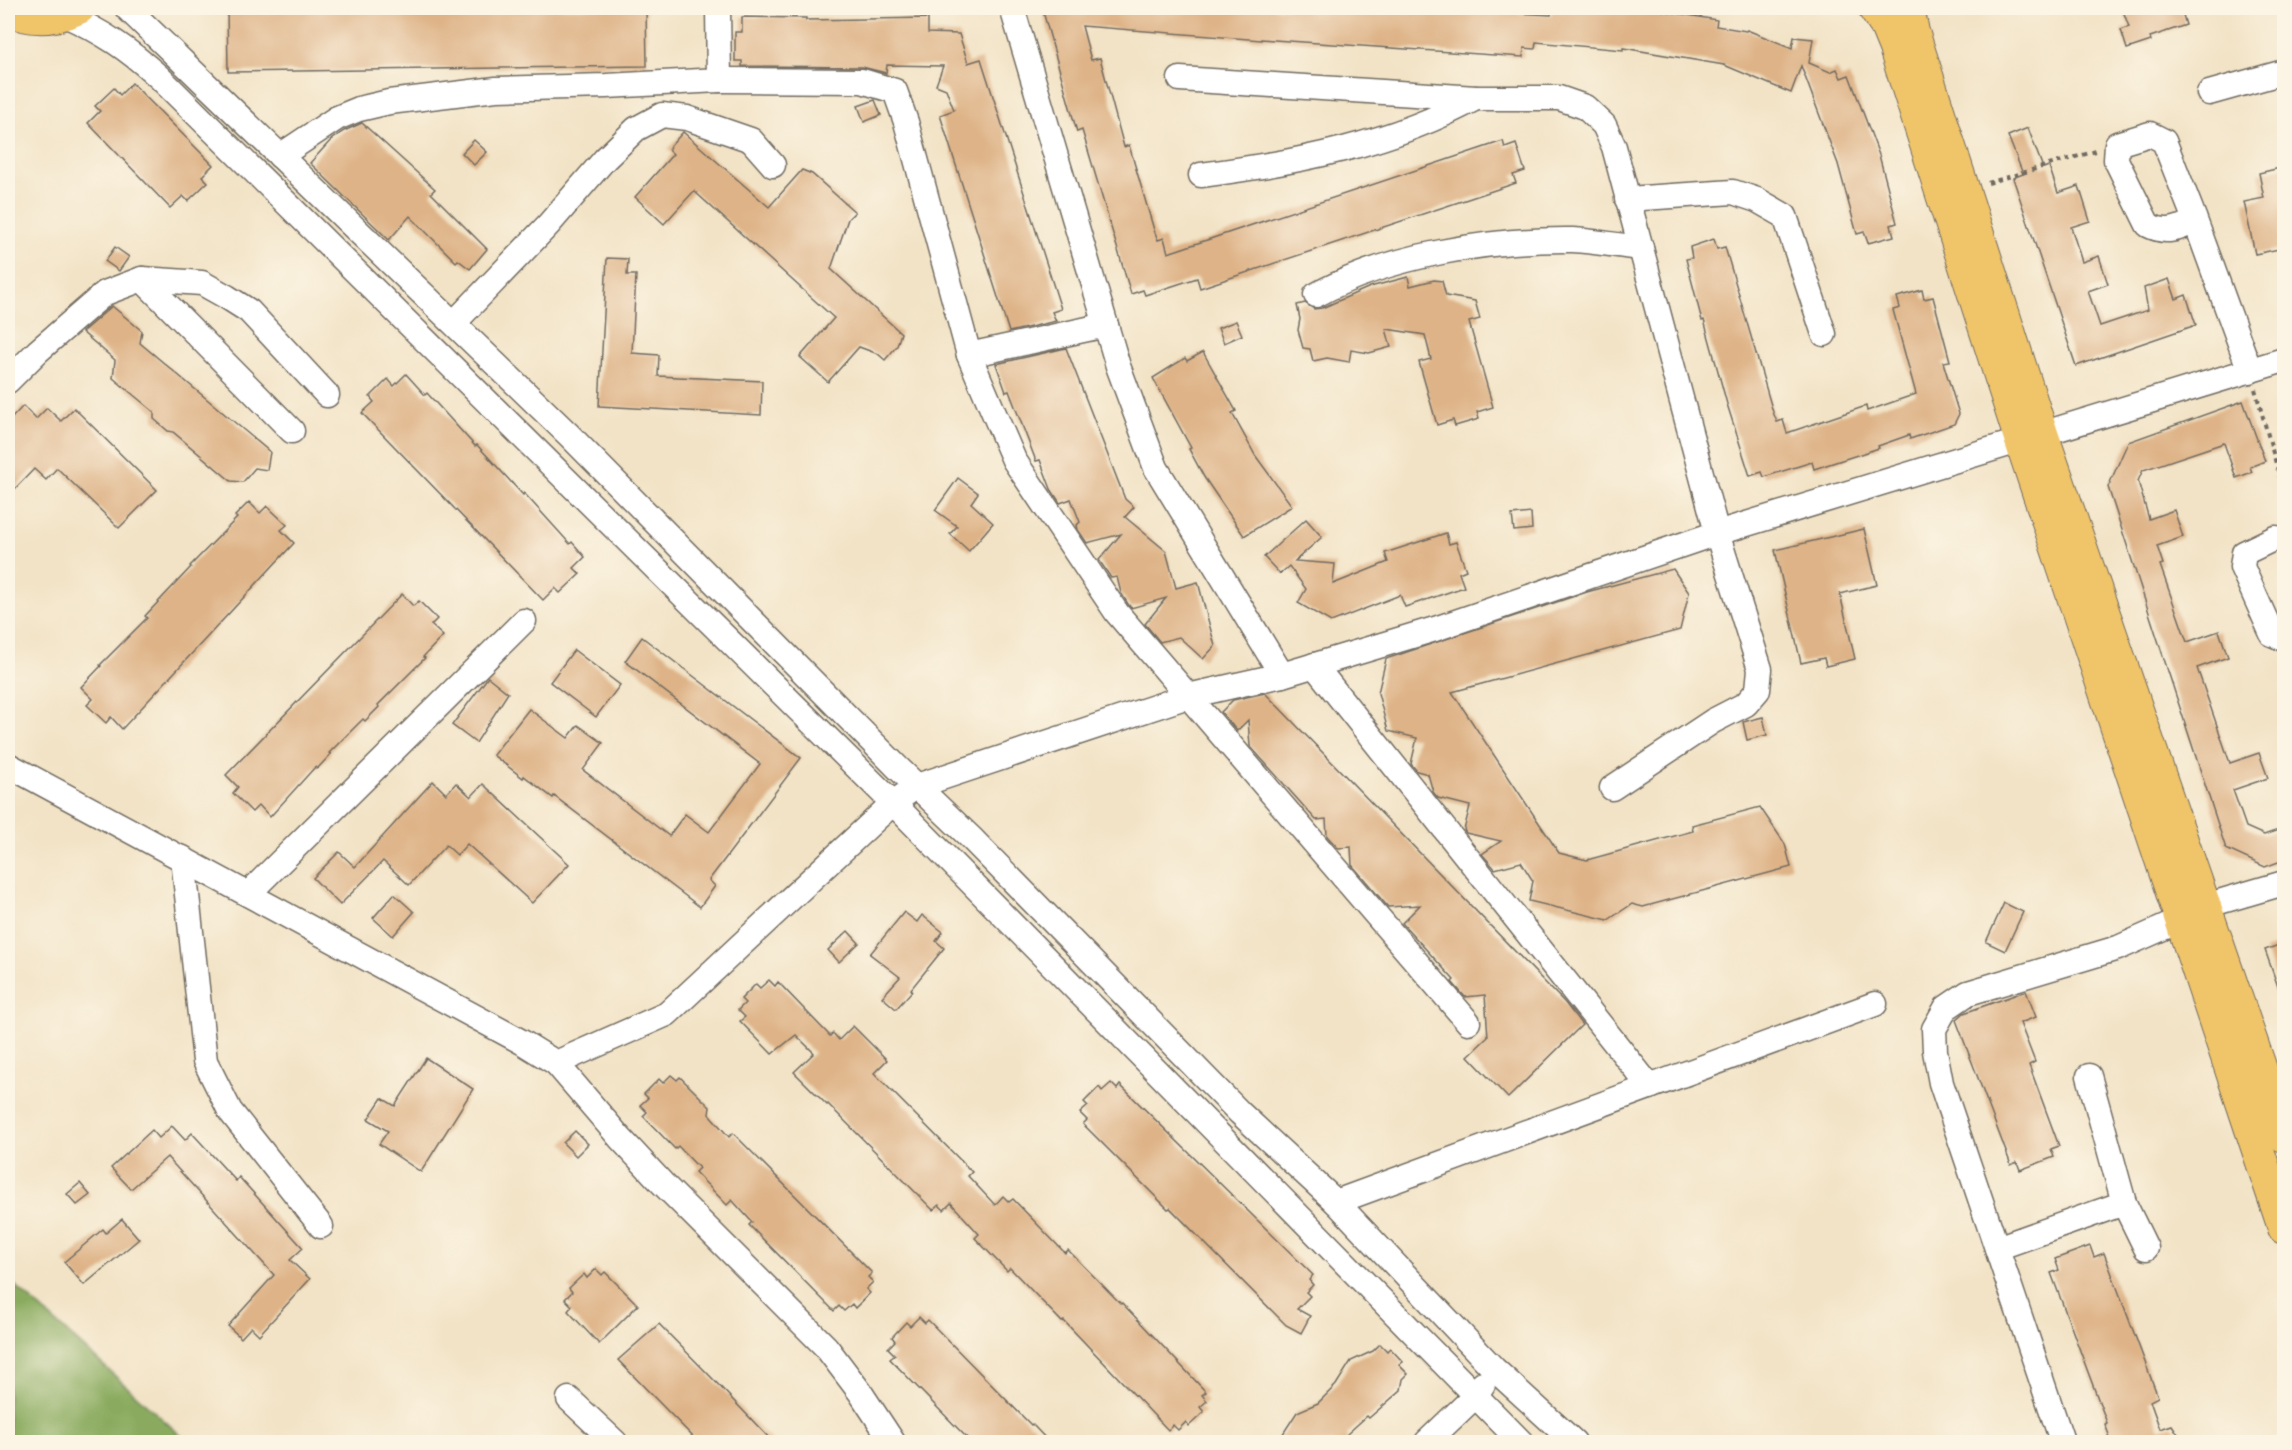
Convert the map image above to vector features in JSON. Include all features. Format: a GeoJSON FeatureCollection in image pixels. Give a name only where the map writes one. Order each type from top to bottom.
{"type":"FeatureCollection","features":[{"type":"Feature","properties":{"kind":"main road"},"geometry":{"type":"LineString","coordinates":[[1874,8],[1886,26],[1895,48],[2193,913],[2284,1228]]}},
{"type":"Feature","properties":{"kind":"main road"},"geometry":{"type":"LineString","coordinates":[[1908,8],[1913,32],[1964,190],[2031,438]]}},
{"type":"Feature","properties":{"kind":"main road"},"geometry":{"type":"LineString","coordinates":[[8,9],[19,15],[42,18],[72,11]]}},
{"type":"Feature","properties":{"kind":"main road"},"geometry":{"type":"LineString","coordinates":[[2193,913],[2284,1136]]}},
{"type":"Feature","properties":{"kind":"street"},"geometry":{"type":"LineString","coordinates":[[128,8],[569,435],[916,786],[971,838],[1240,1113],[1336,1202],[1494,1369],[1574,1443]]}},
{"type":"Feature","properties":{"kind":"street"},"geometry":{"type":"LineString","coordinates":[[718,8],[719,80]]}},
{"type":"Feature","properties":{"kind":"street"},"geometry":{"type":"LineString","coordinates":[[1012,8],[1118,366],[1156,468],[1282,675]]}},
{"type":"Feature","properties":{"kind":"street"},"geometry":{"type":"LineString","coordinates":[[72,11],[131,52],[159,77],[893,803],[1521,1443]]}},
{"type":"Feature","properties":{"kind":"street"},"geometry":{"type":"LineString","coordinates":[[2209,93],[2284,72]]}},
{"type":"Feature","properties":{"kind":"street"},"geometry":{"type":"LineString","coordinates":[[1180,79],[1476,98],[1559,98],[1585,107],[1604,125],[1614,147],[1717,533],[1760,669],[1758,690],[1746,704],[1713,722],[1611,788]]}},
{"type":"Feature","properties":{"kind":"street"},"geometry":{"type":"LineString","coordinates":[[280,156],[337,118],[359,109],[389,102],[496,89],[719,80],[862,81],[895,91],[906,122],[969,355],[1014,460],[1117,613],[1468,1022]]}},
{"type":"Feature","properties":{"kind":"street"},"geometry":{"type":"LineString","coordinates":[[1200,175],[1271,166],[1367,142],[1449,113],[1476,98]]}},
{"type":"Feature","properties":{"kind":"street"},"geometry":{"type":"LineString","coordinates":[[454,323],[549,224],[605,159],[636,129],[662,115],[687,118],[751,140],[773,165]]}},
{"type":"Feature","properties":{"kind":"street"},"geometry":{"type":"LineString","coordinates":[[2195,220],[2182,228],[2158,231],[2148,225],[2116,160],[2117,144],[2150,134],[2164,141],[2195,220],[2250,371]]}},
{"type":"Feature","properties":{"kind":"street"},"geometry":{"type":"LineString","coordinates":[[1627,199],[1733,192],[1757,200],[1785,216],[1824,334]]}},
{"type":"Feature","properties":{"kind":"street"},"geometry":{"type":"LineString","coordinates":[[1316,294],[1334,285],[1416,257],[1510,242],[1574,240],[1641,248]]}},
{"type":"Feature","properties":{"kind":"street"},"geometry":{"type":"LineString","coordinates":[[8,381],[38,351],[105,292],[142,279],[202,283],[227,297],[249,311],[327,395]]}},
{"type":"Feature","properties":{"kind":"street"},"geometry":{"type":"LineString","coordinates":[[142,279],[292,431]]}},
{"type":"Feature","properties":{"kind":"street"},"geometry":{"type":"LineString","coordinates":[[969,355],[1106,325]]}},
{"type":"Feature","properties":{"kind":"street"},"geometry":{"type":"LineString","coordinates":[[556,1063],[667,1014],[893,803],[916,786],[1188,696],[1282,675],[1435,629],[1717,533],[2284,360]]}},
{"type":"Feature","properties":{"kind":"street"},"geometry":{"type":"LineString","coordinates":[[2284,539],[2275,538],[2244,553],[2242,567],[2272,634],[2284,639]]}},
{"type":"Feature","properties":{"kind":"street"},"geometry":{"type":"LineString","coordinates":[[248,894],[524,621]]}},
{"type":"Feature","properties":{"kind":"street"},"geometry":{"type":"LineString","coordinates":[[1314,665],[1650,1087]]}},
{"type":"Feature","properties":{"kind":"street"},"geometry":{"type":"LineString","coordinates":[[8,765],[522,1042],[556,1063],[662,1183],[826,1347],[860,1392],[893,1443]]}},
{"type":"Feature","properties":{"kind":"street"},"geometry":{"type":"LineString","coordinates":[[183,858],[205,1061],[230,1111],[321,1226]]}},
{"type":"Feature","properties":{"kind":"street"},"geometry":{"type":"LineString","coordinates":[[2061,1438],[1941,1083],[1935,1051],[1934,1029],[1946,1008],[1968,993],[2118,948],[2193,913],[2284,883]]}},
{"type":"Feature","properties":{"kind":"street"},"geometry":{"type":"LineString","coordinates":[[1336,1202],[1875,1004]]}},
{"type":"Feature","properties":{"kind":"street"},"geometry":{"type":"LineString","coordinates":[[2089,1077],[2124,1203],[2146,1248]]}},
{"type":"Feature","properties":{"kind":"street"},"geometry":{"type":"LineString","coordinates":[[1997,1248],[2124,1203]]}},
{"type":"Feature","properties":{"kind":"street"},"geometry":{"type":"LineString","coordinates":[[1427,1443],[1475,1396],[1494,1369]]}},
{"type":"Feature","properties":{"kind":"street"},"geometry":{"type":"LineString","coordinates":[[569,1399],[615,1443]]}},
{"type":"Feature","properties":{"kind":"path"},"geometry":{"type":"LineString","coordinates":[[1964,190],[2117,144]]}},
{"type":"Feature","properties":{"kind":"path"},"geometry":{"type":"LineString","coordinates":[[2250,371],[2284,492]]}},
{"type":"Feature","properties":{"kind":"green space"},"geometry":{"type":"Polygon","coordinates":[[[8,1279],[188,1442],[8,1442],[8,1279]]]}},
{"type":"Feature","properties":{"kind":"building"},"geometry":{"type":"Polygon","coordinates":[[[227,8],[646,8],[647,66],[228,72],[227,8]]]}},
{"type":"Feature","properties":{"kind":"building"},"geometry":{"type":"Polygon","coordinates":[[[1042,8],[1431,8],[1551,15],[1552,8],[1648,8],[1717,20],[1716,26],[1747,30],[1792,48],[1794,37],[1813,39],[1809,63],[1830,72],[1837,69],[1841,78],[1849,75],[1879,155],[1897,223],[1891,225],[1894,236],[1868,243],[1864,232],[1857,234],[1838,164],[1801,66],[1791,93],[1724,65],[1623,48],[1623,50],[1536,42],[1535,49],[1524,48],[1523,57],[1082,26],[1091,60],[1100,58],[1124,147],[1129,145],[1154,230],[1158,240],[1164,238],[1168,253],[1503,141],[1505,148],[1516,144],[1525,171],[1513,175],[1516,183],[1200,288],[1197,278],[1145,295],[1143,290],[1131,294],[1082,130],[1077,132],[1042,8]]]}},
{"type":"Feature","properties":{"kind":"building"},"geometry":{"type":"Polygon","coordinates":[[[2122,8],[2181,8],[2186,25],[2150,37],[2151,41],[2127,49],[2121,30],[2129,27],[2122,8]]]}},
{"type":"Feature","properties":{"kind":"building"},"geometry":{"type":"Polygon","coordinates":[[[742,17],[806,18],[806,20],[928,18],[928,33],[959,34],[968,63],[981,59],[1061,309],[1052,312],[1056,321],[1009,332],[940,115],[954,110],[946,89],[936,85],[943,66],[887,65],[886,73],[862,67],[742,66],[742,61],[735,61],[735,32],[742,32],[742,17]]]}},
{"type":"Feature","properties":{"kind":"building"},"geometry":{"type":"Polygon","coordinates":[[[132,83],[213,165],[202,176],[208,182],[188,201],[183,196],[170,208],[88,123],[100,111],[95,106],[114,88],[120,95],[132,83]]]}},
{"type":"Feature","properties":{"kind":"building"},"geometry":{"type":"Polygon","coordinates":[[[875,100],[881,115],[864,122],[858,106],[875,100]]]}},
{"type":"Feature","properties":{"kind":"building"},"geometry":{"type":"Polygon","coordinates":[[[362,123],[435,189],[431,193],[487,249],[470,269],[458,260],[456,262],[410,216],[389,240],[310,163],[332,139],[362,123]]]}},
{"type":"Feature","properties":{"kind":"building"},"geometry":{"type":"Polygon","coordinates":[[[2028,128],[2043,168],[2049,166],[2058,193],[2079,186],[2090,221],[2071,227],[2082,262],[2099,256],[2108,284],[2088,291],[2100,326],[2148,310],[2144,288],[2169,279],[2176,299],[2186,295],[2196,325],[2076,366],[2013,178],[2023,174],[2008,136],[2028,128]]]}},
{"type":"Feature","properties":{"kind":"building"},"geometry":{"type":"Polygon","coordinates":[[[683,132],[769,207],[802,170],[812,174],[855,212],[848,219],[831,269],[901,333],[897,346],[885,360],[878,354],[859,347],[828,382],[800,357],[834,318],[694,191],[664,224],[635,197],[673,154],[668,149],[683,132]]]}},
{"type":"Feature","properties":{"kind":"building"},"geometry":{"type":"Polygon","coordinates":[[[474,140],[487,152],[474,165],[462,153],[474,140]]]}},
{"type":"Feature","properties":{"kind":"building"},"geometry":{"type":"Polygon","coordinates":[[[2284,167],[2284,248],[2255,254],[2244,202],[2264,198],[2259,173],[2284,167]]]}},
{"type":"Feature","properties":{"kind":"building"},"geometry":{"type":"Polygon","coordinates":[[[1714,239],[1717,249],[1725,247],[1773,412],[1777,422],[1783,420],[1787,433],[1866,406],[1867,411],[1916,394],[1893,310],[1900,308],[1897,297],[1922,290],[1924,299],[1933,297],[1950,361],[1943,362],[1959,414],[1954,424],[1910,439],[1909,435],[1878,446],[1879,448],[1814,469],[1812,462],[1764,477],[1762,472],[1750,476],[1704,320],[1702,321],[1686,259],[1692,258],[1690,247],[1714,239]]]}},
{"type":"Feature","properties":{"kind":"building"},"geometry":{"type":"Polygon","coordinates":[[[115,247],[129,257],[119,271],[105,261],[115,247]]]}},
{"type":"Feature","properties":{"kind":"building"},"geometry":{"type":"Polygon","coordinates":[[[607,258],[628,259],[627,275],[636,275],[632,353],[659,355],[658,376],[762,381],[761,415],[599,406],[607,258]]]}},
{"type":"Feature","properties":{"kind":"building"},"geometry":{"type":"Polygon","coordinates":[[[1408,277],[1410,286],[1434,280],[1442,281],[1446,296],[1475,301],[1480,319],[1469,322],[1493,407],[1477,412],[1479,419],[1455,426],[1453,420],[1437,425],[1419,362],[1431,359],[1425,335],[1386,329],[1391,347],[1369,353],[1351,350],[1349,362],[1327,358],[1313,361],[1310,349],[1303,348],[1298,330],[1300,319],[1297,305],[1305,303],[1314,309],[1322,308],[1370,287],[1408,277]]]}},
{"type":"Feature","properties":{"kind":"building"},"geometry":{"type":"Polygon","coordinates":[[[112,306],[142,331],[140,343],[270,452],[267,470],[255,468],[243,482],[231,481],[154,419],[154,412],[113,378],[115,360],[82,332],[112,306]]]}},
{"type":"Feature","properties":{"kind":"building"},"geometry":{"type":"Polygon","coordinates":[[[1236,321],[1242,335],[1224,343],[1218,328],[1236,321]]]}},
{"type":"Feature","properties":{"kind":"building"},"geometry":{"type":"Polygon","coordinates":[[[1066,348],[1125,499],[1134,507],[1125,517],[1166,551],[1176,588],[1198,582],[1215,646],[1203,659],[1179,637],[1160,642],[1145,624],[1166,598],[1131,608],[1121,593],[1117,577],[1111,578],[1099,560],[1121,534],[1087,543],[1078,530],[1077,525],[1080,522],[1071,499],[1060,503],[1051,489],[1040,460],[1036,461],[996,364],[1066,348]]]}},
{"type":"Feature","properties":{"kind":"building"},"geometry":{"type":"Polygon","coordinates":[[[1203,352],[1236,411],[1232,413],[1255,455],[1292,506],[1244,536],[1204,477],[1153,378],[1185,358],[1187,361],[1203,352]]]}},
{"type":"Feature","properties":{"kind":"building"},"geometry":{"type":"Polygon","coordinates":[[[406,374],[585,557],[574,568],[580,574],[560,593],[555,588],[543,600],[362,413],[374,402],[370,397],[388,379],[394,386],[406,374]]]}},
{"type":"Feature","properties":{"kind":"building"},"geometry":{"type":"Polygon","coordinates":[[[2243,401],[2265,461],[2250,467],[2252,472],[2236,478],[2224,443],[2143,470],[2138,481],[2149,519],[2174,510],[2183,537],[2157,546],[2163,564],[2160,565],[2187,642],[2219,631],[2228,657],[2197,668],[2230,763],[2259,753],[2268,778],[2233,790],[2246,827],[2264,835],[2284,828],[2284,860],[2265,867],[2226,849],[2108,487],[2128,442],[2243,401]]]}},
{"type":"Feature","properties":{"kind":"building"},"geometry":{"type":"Polygon","coordinates":[[[23,406],[36,419],[47,408],[61,421],[74,408],[157,490],[119,528],[57,468],[46,480],[34,469],[8,496],[8,422],[23,406]]]}},
{"type":"Feature","properties":{"kind":"building"},"geometry":{"type":"Polygon","coordinates":[[[958,478],[978,493],[971,503],[993,523],[969,551],[950,534],[957,526],[935,510],[958,478]]]}},
{"type":"Feature","properties":{"kind":"building"},"geometry":{"type":"Polygon","coordinates":[[[249,502],[260,513],[267,506],[287,525],[281,530],[294,543],[122,729],[111,717],[106,723],[87,705],[93,699],[81,687],[147,618],[145,616],[237,518],[235,516],[249,502]]]}},
{"type":"Feature","properties":{"kind":"building"},"geometry":{"type":"Polygon","coordinates":[[[1531,513],[1532,529],[1514,531],[1512,515],[1531,513]]]}},
{"type":"Feature","properties":{"kind":"building"},"geometry":{"type":"Polygon","coordinates":[[[1306,519],[1322,537],[1295,561],[1335,564],[1333,584],[1388,562],[1385,553],[1446,533],[1449,544],[1456,542],[1466,570],[1459,573],[1464,587],[1405,607],[1400,595],[1331,622],[1298,603],[1306,589],[1289,566],[1280,574],[1264,557],[1306,519]]]}},
{"type":"Feature","properties":{"kind":"building"},"geometry":{"type":"Polygon","coordinates":[[[1864,529],[1877,585],[1840,594],[1855,659],[1826,666],[1824,658],[1801,663],[1775,550],[1864,529]]]}},
{"type":"Feature","properties":{"kind":"building"},"geometry":{"type":"Polygon","coordinates":[[[1673,569],[1689,593],[1680,630],[1452,692],[1559,853],[1587,860],[1693,831],[1692,825],[1760,807],[1785,844],[1791,867],[1643,907],[1632,904],[1608,920],[1529,901],[1533,881],[1521,862],[1495,869],[1482,854],[1501,841],[1466,833],[1464,830],[1470,806],[1438,798],[1433,792],[1428,774],[1417,771],[1411,764],[1417,738],[1388,731],[1378,693],[1386,659],[1587,592],[1673,569]]]}},
{"type":"Feature","properties":{"kind":"building"},"geometry":{"type":"Polygon","coordinates":[[[402,594],[413,606],[419,601],[437,619],[431,625],[443,636],[423,657],[425,658],[378,705],[379,707],[365,721],[363,719],[329,753],[331,754],[317,769],[315,767],[270,817],[259,805],[252,812],[233,793],[238,787],[226,775],[402,594]]]}},
{"type":"Feature","properties":{"kind":"building"},"geometry":{"type":"Polygon","coordinates":[[[642,637],[801,758],[709,880],[715,886],[700,907],[554,796],[553,798],[524,776],[523,778],[493,755],[529,709],[568,738],[578,725],[603,743],[583,770],[669,836],[685,814],[709,832],[760,764],[625,661],[642,637]]]}},
{"type":"Feature","properties":{"kind":"building"},"geometry":{"type":"Polygon","coordinates":[[[574,650],[620,685],[596,717],[550,682],[574,650]]]}},
{"type":"Feature","properties":{"kind":"building"},"geometry":{"type":"Polygon","coordinates":[[[488,677],[508,693],[476,743],[452,725],[488,677]]]}},
{"type":"Feature","properties":{"kind":"building"},"geometry":{"type":"Polygon","coordinates":[[[1265,693],[1565,1003],[1582,1025],[1508,1098],[1468,1056],[1488,1037],[1485,995],[1465,997],[1452,982],[1454,980],[1402,923],[1420,905],[1388,907],[1352,865],[1351,847],[1338,848],[1327,836],[1326,819],[1316,820],[1250,746],[1248,720],[1237,731],[1221,712],[1233,700],[1265,693]]]}},
{"type":"Feature","properties":{"kind":"building"},"geometry":{"type":"Polygon","coordinates":[[[1763,717],[1767,735],[1747,740],[1743,722],[1763,717]]]}},
{"type":"Feature","properties":{"kind":"building"},"geometry":{"type":"Polygon","coordinates":[[[433,781],[446,794],[456,783],[471,797],[483,784],[569,864],[532,903],[467,844],[457,855],[446,845],[409,885],[383,861],[340,905],[313,878],[339,852],[355,867],[433,781]]]}},
{"type":"Feature","properties":{"kind":"building"},"geometry":{"type":"Polygon","coordinates":[[[394,894],[414,912],[393,936],[373,918],[394,894]]]}},
{"type":"Feature","properties":{"kind":"building"},"geometry":{"type":"Polygon","coordinates":[[[2004,903],[2023,912],[2005,951],[1986,942],[2004,903]]]}},
{"type":"Feature","properties":{"kind":"building"},"geometry":{"type":"Polygon","coordinates":[[[904,912],[917,922],[922,915],[943,932],[936,941],[944,948],[896,1009],[882,997],[900,977],[870,954],[904,912]]]}},
{"type":"Feature","properties":{"kind":"building"},"geometry":{"type":"Polygon","coordinates":[[[848,931],[859,943],[839,962],[828,950],[848,931]]]}},
{"type":"Feature","properties":{"kind":"building"},"geometry":{"type":"Polygon","coordinates":[[[2284,943],[2284,998],[2282,998],[2265,950],[2284,943]]]}},
{"type":"Feature","properties":{"kind":"building"},"geometry":{"type":"Polygon","coordinates":[[[769,980],[775,986],[778,982],[830,1036],[833,1033],[839,1040],[853,1026],[887,1060],[874,1073],[972,1172],[968,1176],[995,1205],[1003,1196],[1009,1202],[1013,1199],[1065,1253],[1068,1250],[1122,1303],[1206,1392],[1202,1395],[1207,1401],[1200,1407],[1204,1412],[1189,1426],[1186,1422],[1178,1430],[1173,1425],[1168,1430],[1064,1321],[1062,1322],[1010,1268],[1007,1271],[975,1238],[979,1234],[951,1203],[944,1210],[939,1205],[933,1210],[794,1072],[814,1053],[796,1035],[772,1054],[740,1021],[745,1017],[738,1010],[745,1003],[741,999],[756,984],[760,988],[769,980]]]}},
{"type":"Feature","properties":{"kind":"building"},"geometry":{"type":"Polygon","coordinates":[[[2026,991],[2036,1017],[2020,1023],[2035,1062],[2029,1065],[2059,1146],[2051,1149],[2054,1157],[2020,1170],[2017,1162],[2011,1165],[1956,1020],[1964,1013],[2026,991]]]}},
{"type":"Feature","properties":{"kind":"building"},"geometry":{"type":"Polygon","coordinates":[[[426,1058],[473,1089],[421,1172],[379,1144],[388,1131],[368,1119],[382,1098],[395,1106],[426,1058]]]}},
{"type":"Feature","properties":{"kind":"building"},"geometry":{"type":"Polygon","coordinates":[[[671,1075],[677,1080],[680,1077],[710,1107],[709,1114],[729,1137],[733,1133],[872,1273],[868,1277],[873,1282],[866,1289],[870,1293],[855,1308],[852,1304],[844,1311],[839,1306],[834,1311],[749,1225],[752,1222],[732,1200],[727,1205],[695,1172],[699,1168],[678,1146],[675,1149],[643,1116],[647,1112],[640,1105],[648,1098],[644,1094],[659,1079],[663,1083],[671,1075]]]}},
{"type":"Feature","properties":{"kind":"building"},"geometry":{"type":"Polygon","coordinates":[[[1111,1083],[1117,1089],[1120,1085],[1313,1275],[1309,1280],[1313,1285],[1306,1292],[1310,1296],[1297,1309],[1310,1316],[1301,1333],[1286,1325],[1083,1124],[1087,1120],[1080,1113],[1088,1106],[1084,1102],[1099,1087],[1102,1091],[1111,1083]]]}},
{"type":"Feature","properties":{"kind":"building"},"geometry":{"type":"Polygon","coordinates":[[[172,1126],[185,1140],[192,1133],[236,1181],[239,1177],[303,1248],[290,1260],[310,1279],[259,1335],[251,1327],[241,1338],[228,1326],[274,1275],[167,1157],[131,1189],[111,1168],[152,1130],[159,1138],[172,1126]]]}},
{"type":"Feature","properties":{"kind":"building"},"geometry":{"type":"Polygon","coordinates":[[[575,1131],[588,1144],[576,1156],[563,1143],[575,1131]]]}},
{"type":"Feature","properties":{"kind":"building"},"geometry":{"type":"Polygon","coordinates":[[[80,1183],[90,1195],[77,1205],[67,1194],[80,1183]]]}},
{"type":"Feature","properties":{"kind":"building"},"geometry":{"type":"Polygon","coordinates":[[[122,1219],[139,1239],[84,1285],[64,1262],[103,1229],[106,1233],[122,1219]]]}},
{"type":"Feature","properties":{"kind":"building"},"geometry":{"type":"Polygon","coordinates":[[[2090,1246],[2094,1257],[2104,1253],[2158,1397],[2150,1401],[2160,1429],[2172,1425],[2184,1443],[2112,1443],[2105,1424],[2107,1423],[2051,1273],[2059,1270],[2055,1259],[2090,1246]]]}},
{"type":"Feature","properties":{"kind":"building"},"geometry":{"type":"Polygon","coordinates":[[[596,1269],[602,1275],[605,1272],[638,1305],[599,1344],[568,1311],[572,1306],[565,1299],[572,1292],[569,1288],[584,1274],[587,1278],[596,1269]]]}},
{"type":"Feature","properties":{"kind":"building"},"geometry":{"type":"Polygon","coordinates":[[[919,1317],[925,1323],[928,1320],[1050,1443],[972,1443],[890,1359],[895,1355],[888,1348],[895,1341],[892,1337],[906,1322],[910,1326],[919,1317]]]}},
{"type":"Feature","properties":{"kind":"building"},"geometry":{"type":"Polygon","coordinates":[[[659,1324],[774,1443],[699,1443],[618,1360],[659,1324]]]}},
{"type":"Feature","properties":{"kind":"building"},"geometry":{"type":"Polygon","coordinates":[[[1380,1344],[1387,1351],[1390,1348],[1403,1362],[1399,1365],[1408,1374],[1403,1379],[1401,1390],[1347,1434],[1346,1443],[1277,1443],[1297,1412],[1318,1403],[1336,1385],[1351,1361],[1373,1351],[1380,1344]]]}}]}
